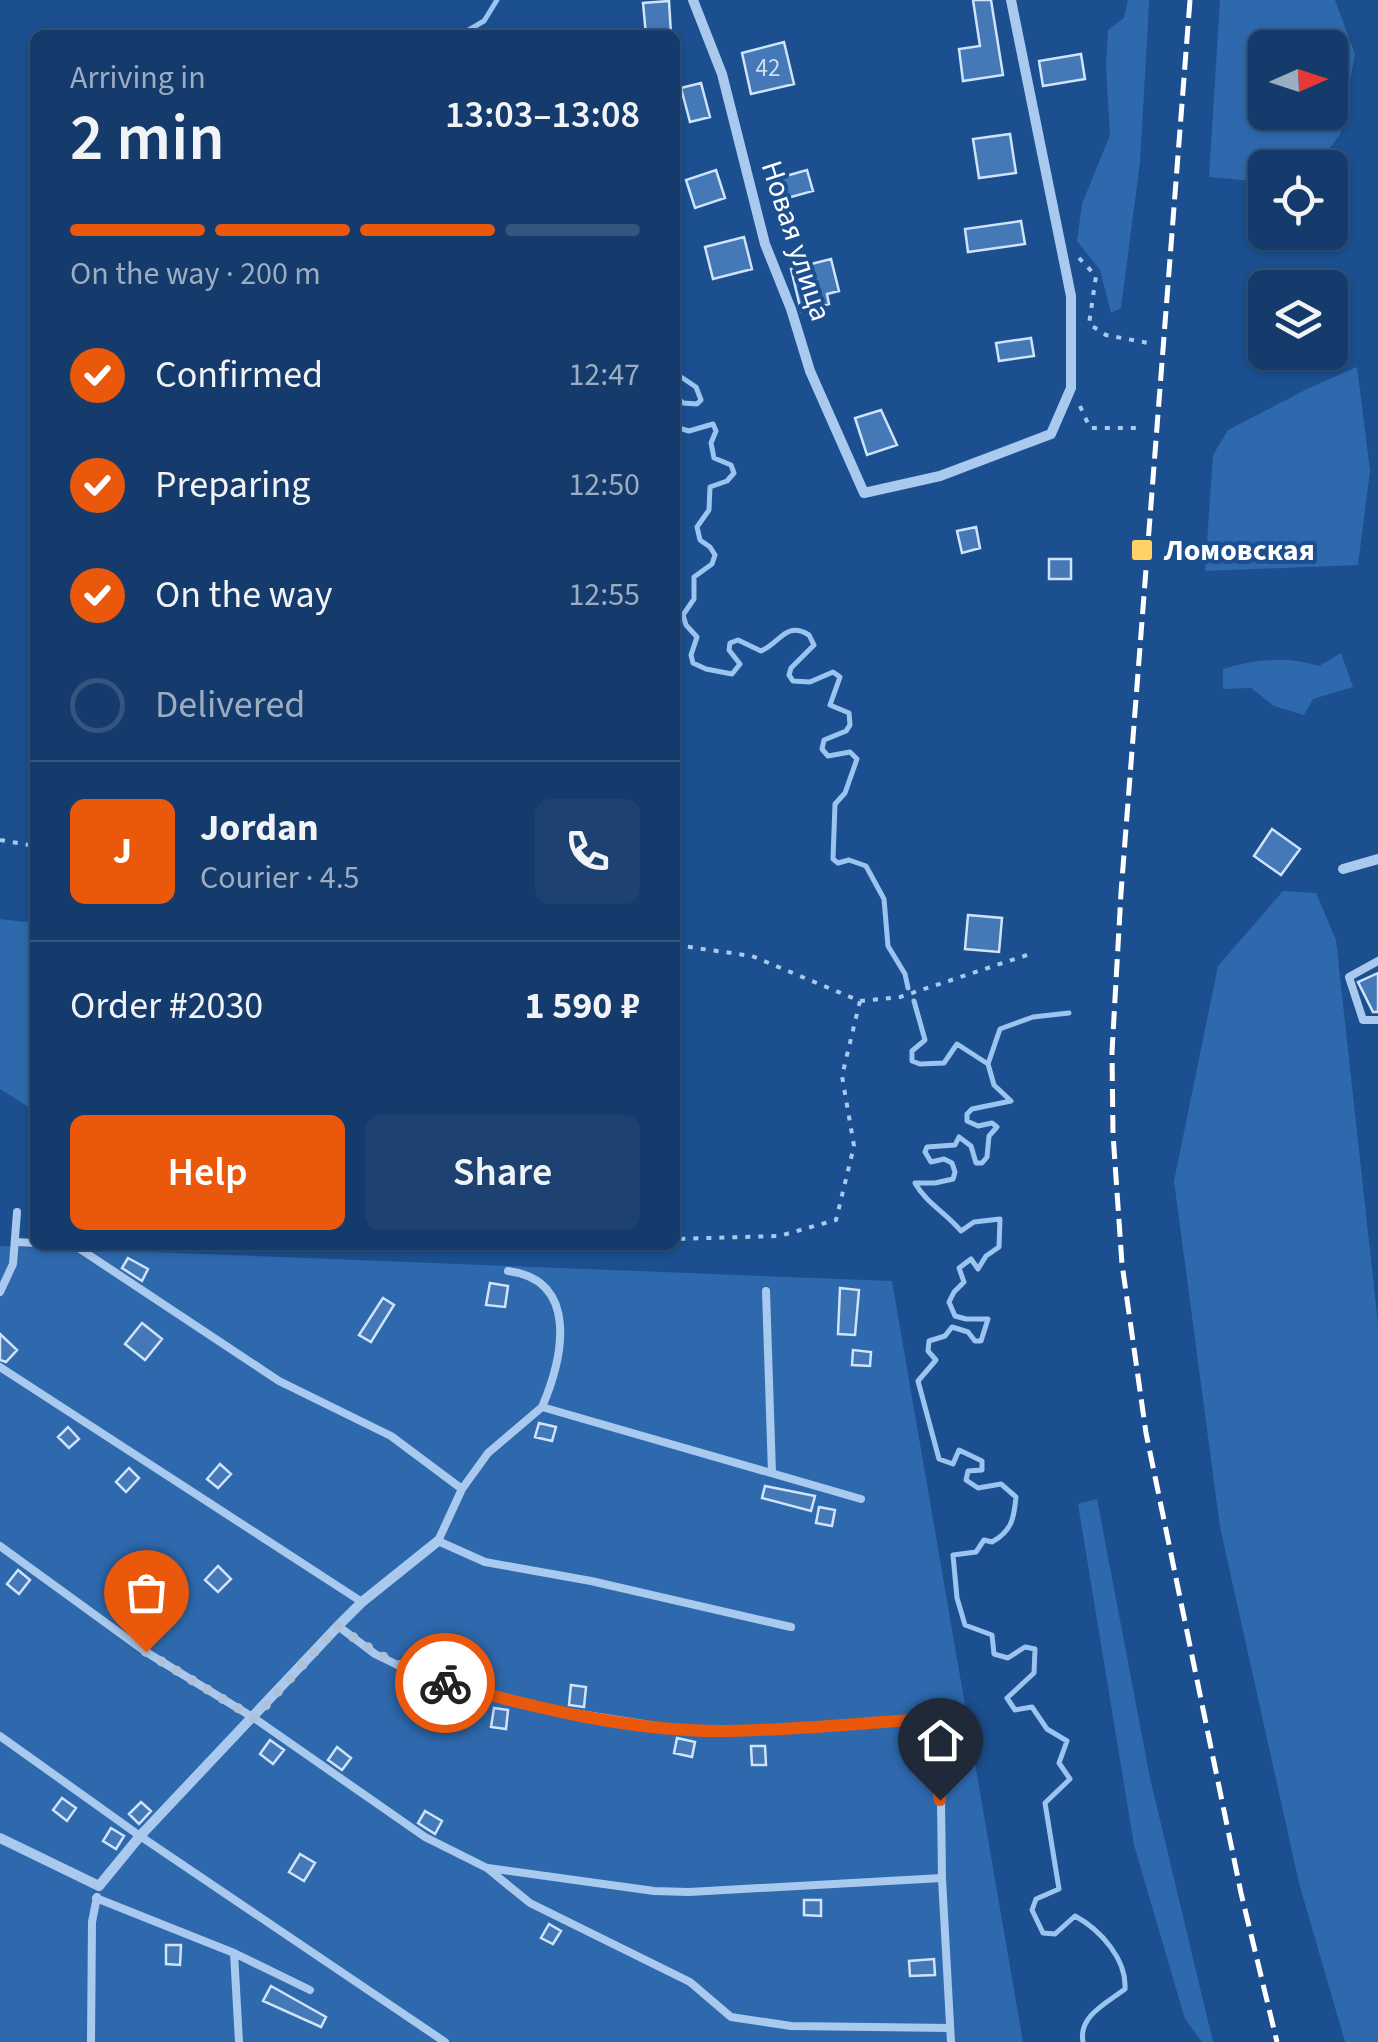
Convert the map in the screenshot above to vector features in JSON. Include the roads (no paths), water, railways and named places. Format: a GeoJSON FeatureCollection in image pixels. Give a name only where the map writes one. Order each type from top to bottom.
{"type":"FeatureCollection","features":[{"type":"Feature","properties":{"kind":"street","name":"Новая улица"},"geometry":{"type":"LineString","coordinates":[[693,0],[722,74],[765,244],[792,309],[810,371],[864,493],[940,476],[1051,434],[1072,388],[1071,296],[1011,0]]}},
{"type":"Feature","properties":{"kind":"street"},"geometry":{"type":"LineString","coordinates":[[1344,869],[1378,859]]}},
{"type":"Feature","properties":{"kind":"street"},"geometry":{"type":"LineString","coordinates":[[0,1838],[98,1892],[140,1836],[338,1626],[438,1541]]}},
{"type":"Feature","properties":{"kind":"lane"},"geometry":{"type":"LineString","coordinates":[[1378,961],[1350,978],[1363,1020],[1378,1020]]}},
{"type":"Feature","properties":{"kind":"lane"},"geometry":{"type":"LineString","coordinates":[[0,1292],[13,1264],[17,1212]]}},
{"type":"Feature","properties":{"kind":"lane"},"geometry":{"type":"LineString","coordinates":[[15,1242],[30,1243]]}},
{"type":"Feature","properties":{"kind":"lane"},"geometry":{"type":"LineString","coordinates":[[81,1250],[279,1382],[391,1436],[462,1489]]}},
{"type":"Feature","properties":{"kind":"lane"},"geometry":{"type":"LineString","coordinates":[[508,1271],[529,1274],[552,1294],[560,1354],[542,1406],[488,1453],[462,1489],[438,1541],[485,1562],[591,1581],[791,1627]]}},
{"type":"Feature","properties":{"kind":"lane"},"geometry":{"type":"LineString","coordinates":[[766,1291],[772,1473]]}},
{"type":"Feature","properties":{"kind":"lane"},"geometry":{"type":"LineString","coordinates":[[0,1367],[362,1602]]}},
{"type":"Feature","properties":{"kind":"lane"},"geometry":{"type":"LineString","coordinates":[[542,1406],[861,1499]]}},
{"type":"Feature","properties":{"kind":"lane"},"geometry":{"type":"LineString","coordinates":[[0,1546],[146,1652],[254,1718],[425,1837],[487,1868],[530,1903],[690,1982],[731,2016],[792,2026],[950,2028]]}},
{"type":"Feature","properties":{"kind":"lane"},"geometry":{"type":"LineString","coordinates":[[338,1626],[375,1654],[418,1675],[529,1706],[669,1728],[726,1731],[918,1721],[928,1730],[940,1800],[951,2042]]}},
{"type":"Feature","properties":{"kind":"lane"},"geometry":{"type":"LineString","coordinates":[[0,1736],[140,1836],[445,2042]]}},
{"type":"Feature","properties":{"kind":"lane"},"geometry":{"type":"LineString","coordinates":[[487,1868],[654,1891],[689,1892],[942,1878]]}},
{"type":"Feature","properties":{"kind":"lane"},"geometry":{"type":"LineString","coordinates":[[92,2042],[92,1922],[98,1892],[310,1990]]}},
{"type":"Feature","properties":{"kind":"lane"},"geometry":{"type":"LineString","coordinates":[[234,1953],[239,2042]]}},
{"type":"Feature","properties":{"kind":"waterway"},"geometry":{"type":"LineString","coordinates":[[469,30],[484,21],[497,0]]}},
{"type":"Feature","properties":{"kind":"waterway"},"geometry":{"type":"LineString","coordinates":[[680,376],[696,387],[701,400],[697,404],[680,400]]}},
{"type":"Feature","properties":{"kind":"waterway"},"geometry":{"type":"LineString","coordinates":[[680,428],[689,431],[713,424],[714,458],[731,465],[734,473],[727,481],[710,487],[709,510],[697,527],[700,540],[715,555],[712,564],[694,577],[694,599],[683,615],[697,637],[691,655],[693,663],[732,674],[740,664],[729,650],[730,643],[738,640],[761,651],[795,630],[809,635],[814,645],[791,668],[789,675],[793,681],[810,682],[833,672],[840,677],[830,705],[849,713],[850,725],[846,731],[824,740],[822,749],[828,756],[850,752],[857,759],[845,793],[835,804],[833,859],[866,866],[884,899],[888,946],[905,974],[908,988]]}},
{"type":"Feature","properties":{"kind":"waterway"},"geometry":{"type":"LineString","coordinates":[[914,1001],[925,1040],[912,1051],[912,1061],[944,1063],[957,1044],[988,1064],[994,1085],[1011,1101],[972,1109],[967,1114],[967,1121],[978,1126],[992,1123],[997,1127],[989,1136],[987,1157],[982,1163],[976,1163],[971,1146],[959,1137],[955,1145],[927,1147],[925,1152],[931,1162],[944,1159],[952,1163],[953,1179],[915,1183],[961,1231],[974,1222],[1000,1219],[999,1247],[986,1256],[978,1269],[971,1259],[959,1268],[964,1282],[949,1302],[955,1316],[988,1319],[981,1341],[952,1327],[945,1336],[929,1341],[928,1351],[936,1360],[918,1381],[939,1459],[953,1464],[959,1450],[982,1461],[982,1470],[968,1471],[966,1480],[978,1488],[1001,1484],[1016,1497],[1013,1518],[1004,1533],[992,1542],[984,1540],[976,1552],[953,1555],[957,1598],[965,1625],[992,1635],[994,1654],[1008,1658],[1025,1647],[1035,1649],[1034,1673],[1007,1698],[1015,1710],[1032,1707],[1047,1729],[1067,1741],[1059,1763],[1070,1779],[1045,1803],[1059,1889],[1036,1899],[1032,1910],[1043,1933],[1055,1934],[1075,1916],[1085,1922],[1117,1957],[1125,1989],[1089,2017],[1083,2042]]}},
{"type":"Feature","properties":{"kind":"waterway"},"geometry":{"type":"LineString","coordinates":[[988,1064],[1000,1029],[1033,1017],[1069,1013]]}},
{"type":"Feature","properties":{"kind":"railway"},"geometry":{"type":"LineString","coordinates":[[1190,0],[1121,893],[1112,1052],[1113,1134],[1122,1264],[1146,1433],[1241,1893],[1277,2042]]}},
{"type":"Feature","properties":{"kind":"place","name":"Ломовская"},"geometry":{"type":"Point","coordinates":[1142,550]}}]}
